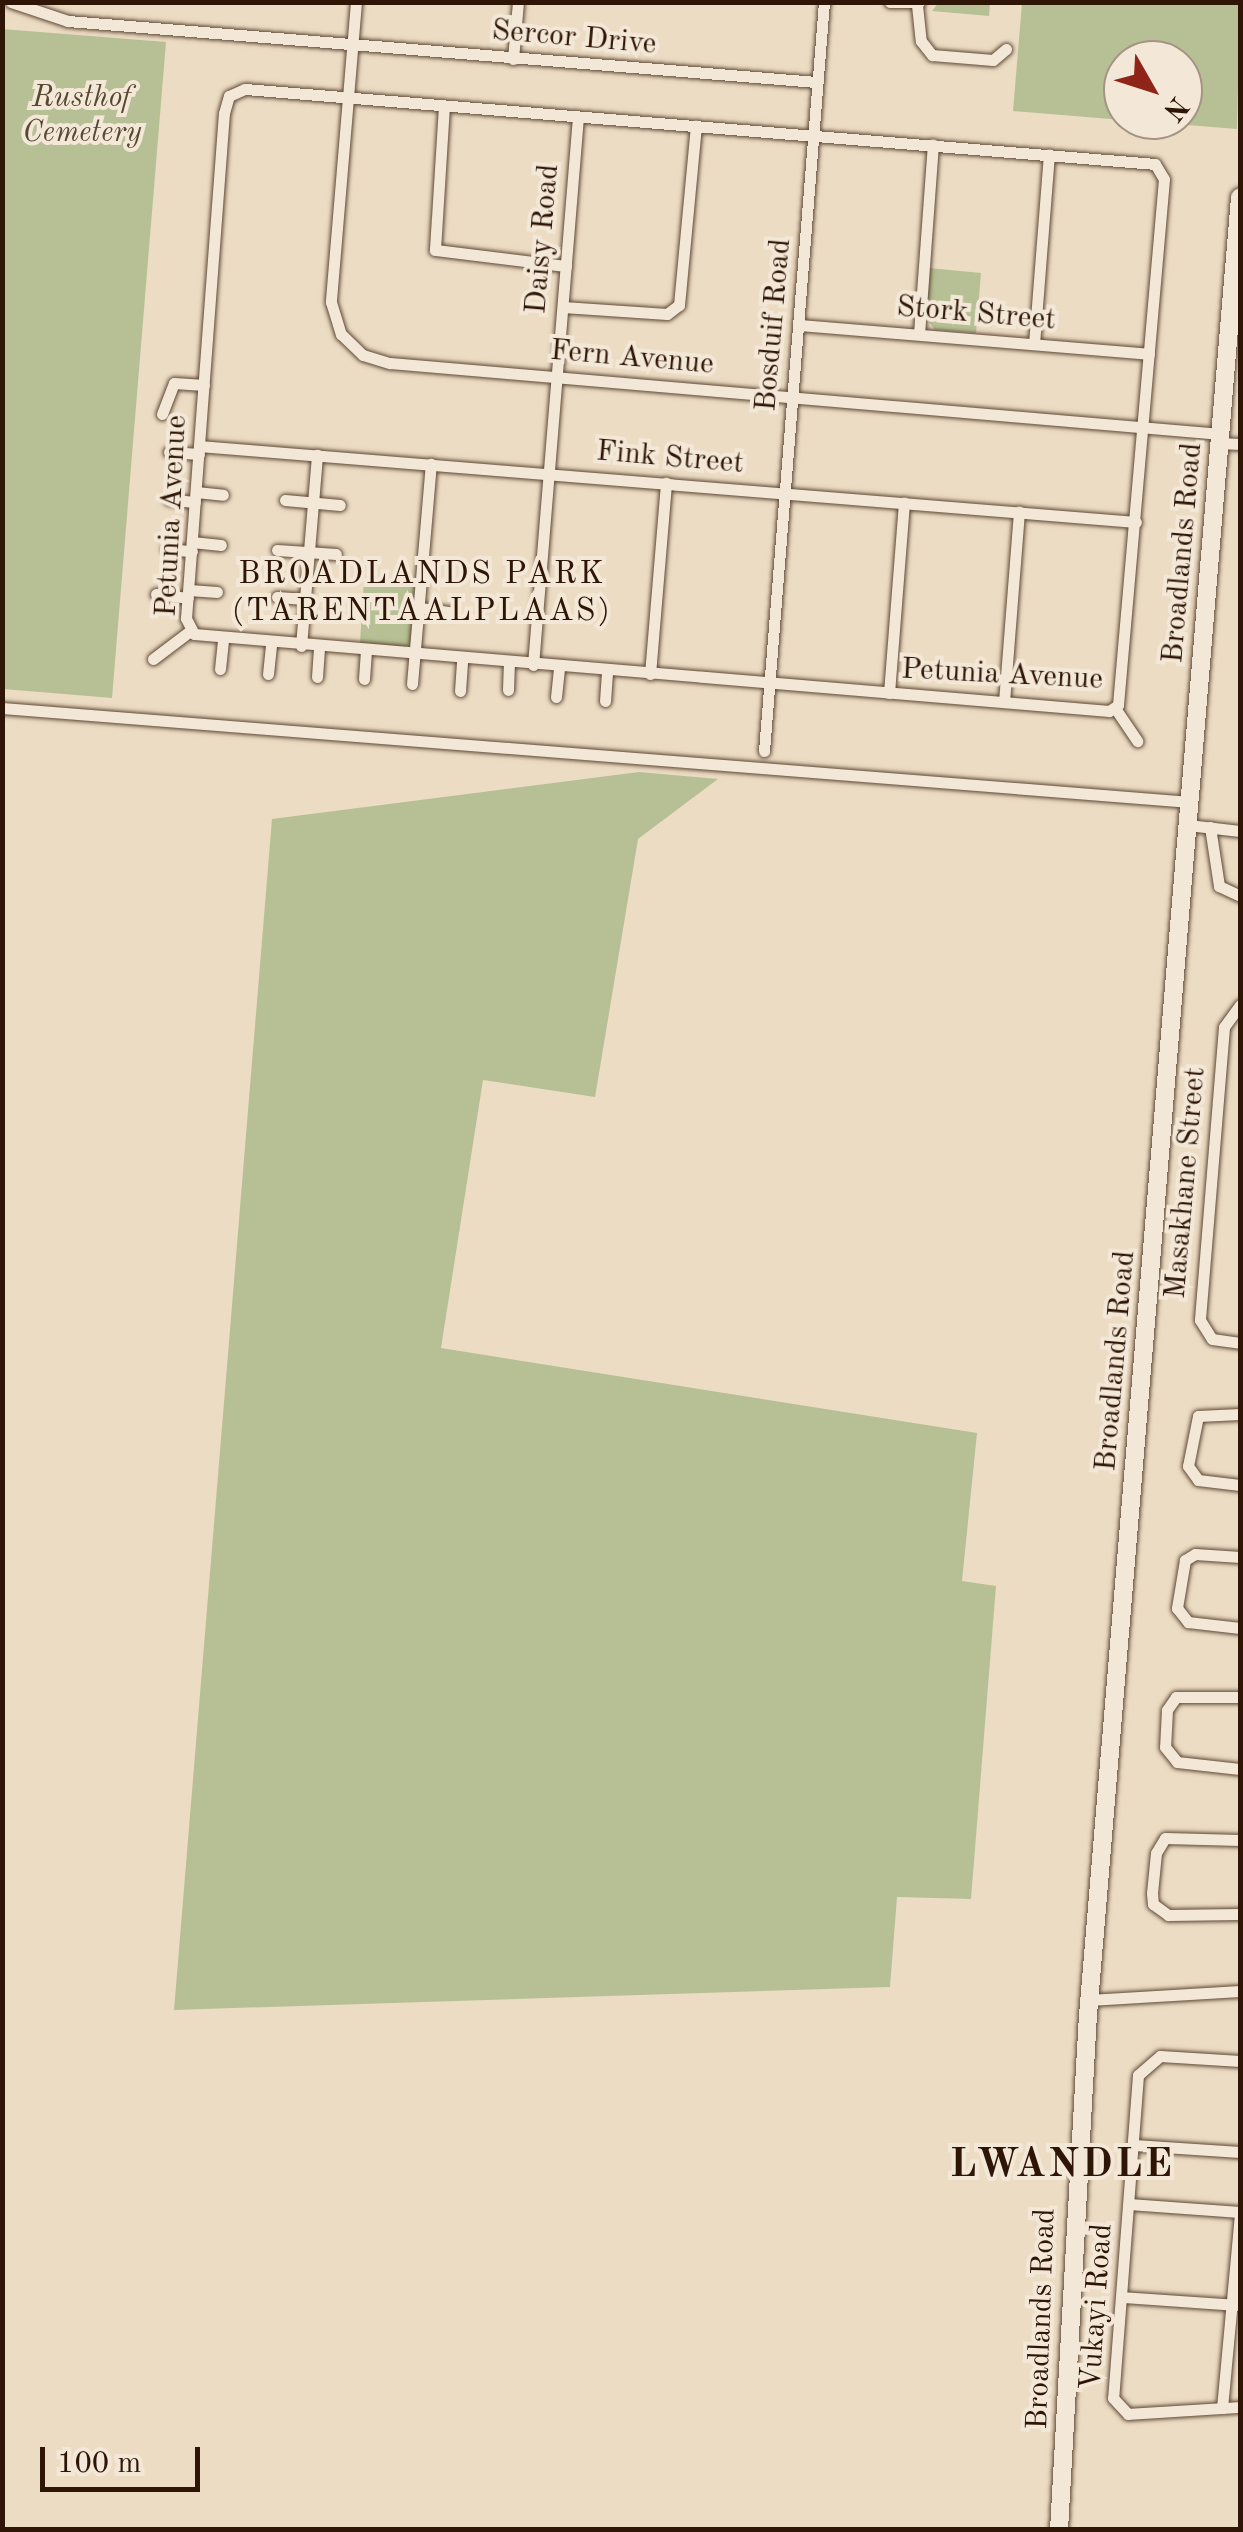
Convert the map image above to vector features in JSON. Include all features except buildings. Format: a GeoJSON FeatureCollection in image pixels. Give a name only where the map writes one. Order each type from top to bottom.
{"type":"FeatureCollection","features":[{"type":"Feature","properties":{"kind":"main road","name":"Broadlands Road"},"geometry":{"type":"LineString","coordinates":[[1060,2530],[1090,2000],[1240,197]]}},
{"type":"Feature","properties":{"kind":"street","name":"Sercor Drive"},"geometry":{"type":"LineString","coordinates":[[10,2],[68,21],[816,82]]}},
{"type":"Feature","properties":{"kind":"street","name":"Fern Avenue"},"geometry":{"type":"LineString","coordinates":[[356,2],[331,297],[341,334],[379,362],[1144,425],[1240,444]]}},
{"type":"Feature","properties":{"kind":"street"},"geometry":{"type":"LineString","coordinates":[[513,59],[518,2]]}},
{"type":"Feature","properties":{"kind":"street"},"geometry":{"type":"LineString","coordinates":[[816,82],[824,2]]}},
{"type":"Feature","properties":{"kind":"street"},"geometry":{"type":"LineString","coordinates":[[890,2],[918,4],[921,41],[932,55],[993,60],[1006,49]]}},
{"type":"Feature","properties":{"kind":"street","name":"Bosduif Road"},"geometry":{"type":"LineString","coordinates":[[764,751],[816,82]]}},
{"type":"Feature","properties":{"kind":"street","name":"Petunia Avenue"},"geometry":{"type":"LineString","coordinates":[[245,89],[444,106],[1049,154],[1149,163],[1161,170],[1136,522],[1115,708],[222,640],[190,630],[188,594],[228,96],[245,89]]}},
{"type":"Feature","properties":{"kind":"street"},"geometry":{"type":"LineString","coordinates":[[444,106],[435,250],[566,266]]}},
{"type":"Feature","properties":{"kind":"street","name":"Daisy Road"},"geometry":{"type":"LineString","coordinates":[[534,665],[578,117]]}},
{"type":"Feature","properties":{"kind":"street"},"geometry":{"type":"LineString","coordinates":[[562,307],[666,314],[679,305],[696,126]]}},
{"type":"Feature","properties":{"kind":"street"},"geometry":{"type":"LineString","coordinates":[[918,334],[933,145]]}},
{"type":"Feature","properties":{"kind":"street"},"geometry":{"type":"LineString","coordinates":[[1034,344],[1049,154]]}},
{"type":"Feature","properties":{"kind":"street","name":"Stork Street"},"geometry":{"type":"LineString","coordinates":[[798,325],[1149,354]]}},
{"type":"Feature","properties":{"kind":"street"},"geometry":{"type":"LineString","coordinates":[[162,414],[174,384],[204,385]]}},
{"type":"Feature","properties":{"kind":"street","name":"Fink Street"},"geometry":{"type":"LineString","coordinates":[[169,452],[317,455],[1136,522]]}},
{"type":"Feature","properties":{"kind":"street"},"geometry":{"type":"LineString","coordinates":[[301,646],[317,455]]}},
{"type":"Feature","properties":{"kind":"street"},"geometry":{"type":"LineString","coordinates":[[412,684],[431,464]]}},
{"type":"Feature","properties":{"kind":"street"},"geometry":{"type":"LineString","coordinates":[[650,674],[666,483]]}},
{"type":"Feature","properties":{"kind":"street"},"geometry":{"type":"LineString","coordinates":[[169,500],[223,495]]}},
{"type":"Feature","properties":{"kind":"street"},"geometry":{"type":"LineString","coordinates":[[285,500],[340,504]]}},
{"type":"Feature","properties":{"kind":"street"},"geometry":{"type":"LineString","coordinates":[[888,693],[904,503]]}},
{"type":"Feature","properties":{"kind":"street"},"geometry":{"type":"LineString","coordinates":[[1004,702],[1019,512]]}},
{"type":"Feature","properties":{"kind":"street"},"geometry":{"type":"LineString","coordinates":[[167,549],[221,546]]}},
{"type":"Feature","properties":{"kind":"street"},"geometry":{"type":"LineString","coordinates":[[277,550],[336,554]]}},
{"type":"Feature","properties":{"kind":"street"},"geometry":{"type":"LineString","coordinates":[[156,594],[218,592]]}},
{"type":"Feature","properties":{"kind":"street"},"geometry":{"type":"LineString","coordinates":[[278,597],[305,599]]}},
{"type":"Feature","properties":{"kind":"street"},"geometry":{"type":"LineString","coordinates":[[420,608],[450,612]]}},
{"type":"Feature","properties":{"kind":"street"},"geometry":{"type":"LineString","coordinates":[[153,658],[190,630]]}},
{"type":"Feature","properties":{"kind":"street"},"geometry":{"type":"LineString","coordinates":[[220,669],[222,640]]}},
{"type":"Feature","properties":{"kind":"street"},"geometry":{"type":"LineString","coordinates":[[268,674],[271,644]]}},
{"type":"Feature","properties":{"kind":"street"},"geometry":{"type":"LineString","coordinates":[[317,677],[319,648]]}},
{"type":"Feature","properties":{"kind":"street"},"geometry":{"type":"LineString","coordinates":[[364,679],[366,652]]}},
{"type":"Feature","properties":{"kind":"street"},"geometry":{"type":"LineString","coordinates":[[460,691],[462,659]]}},
{"type":"Feature","properties":{"kind":"street"},"geometry":{"type":"LineString","coordinates":[[508,690],[510,663]]}},
{"type":"Feature","properties":{"kind":"street"},"geometry":{"type":"LineString","coordinates":[[556,697],[558,667]]}},
{"type":"Feature","properties":{"kind":"street"},"geometry":{"type":"LineString","coordinates":[[604,701],[606,670]]}},
{"type":"Feature","properties":{"kind":"street"},"geometry":{"type":"LineString","coordinates":[[2,708],[1190,802]]}},
{"type":"Feature","properties":{"kind":"street"},"geometry":{"type":"LineString","coordinates":[[1115,708],[1137,741]]}},
{"type":"Feature","properties":{"kind":"street"},"geometry":{"type":"LineString","coordinates":[[1188,825],[1240,831]]}},
{"type":"Feature","properties":{"kind":"street"},"geometry":{"type":"LineString","coordinates":[[1210,827],[1221,890],[1240,896]]}},
{"type":"Feature","properties":{"kind":"street","name":"Masakhane Street"},"geometry":{"type":"LineString","coordinates":[[1240,1005],[1224,1027],[1200,1320],[1212,1339],[1240,1343]]}},
{"type":"Feature","properties":{"kind":"street"},"geometry":{"type":"LineString","coordinates":[[1240,1414],[1198,1416],[1188,1466],[1198,1480],[1240,1486]]}},
{"type":"Feature","properties":{"kind":"street"},"geometry":{"type":"LineString","coordinates":[[1240,1556],[1202,1554],[1185,1560],[1177,1608],[1196,1624],[1240,1628]]}},
{"type":"Feature","properties":{"kind":"street"},"geometry":{"type":"LineString","coordinates":[[1240,1697],[1176,1696],[1168,1710],[1165,1747],[1177,1762],[1240,1769]]}},
{"type":"Feature","properties":{"kind":"street"},"geometry":{"type":"LineString","coordinates":[[1240,1840],[1165,1838],[1156,1853],[1152,1893],[1153,1904],[1168,1914],[1240,1914]]}},
{"type":"Feature","properties":{"kind":"street"},"geometry":{"type":"LineString","coordinates":[[1090,2000],[1240,1991]]}},
{"type":"Feature","properties":{"kind":"street","name":"Vukayi Road"},"geometry":{"type":"LineString","coordinates":[[1240,2060],[1152,2060],[1138,2075],[1118,2410],[1240,2407]]}},
{"type":"Feature","properties":{"kind":"street"},"geometry":{"type":"LineString","coordinates":[[1134,2145],[1240,2152]]}},
{"type":"Feature","properties":{"kind":"street"},"geometry":{"type":"LineString","coordinates":[[1129,2204],[1240,2212],[1237,2305],[1222,2408]]}},
{"type":"Feature","properties":{"kind":"street"},"geometry":{"type":"LineString","coordinates":[[1122,2298],[1237,2305]]}},
{"type":"Feature","properties":{"kind":"green space"},"geometry":{"type":"Polygon","coordinates":[[[939,2],[990,3],[989,16],[932,11],[939,2]]]}},
{"type":"Feature","properties":{"kind":"green space"},"geometry":{"type":"Polygon","coordinates":[[[1022,3],[1240,3],[1237,129],[1203,126],[1203,40],[1103,40],[1103,118],[1013,111],[1022,3]]]}},
{"type":"Feature","properties":{"kind":"green space","name":"Rusthof Cemetery"},"geometry":{"type":"Polygon","coordinates":[[[2,29],[166,42],[112,698],[3,689],[2,29]]]}},
{"type":"Feature","properties":{"kind":"green space"},"geometry":{"type":"Polygon","coordinates":[[[929,268],[981,273],[976,333],[935,330],[926,318],[929,268]]]}},
{"type":"Feature","properties":{"kind":"green space"},"geometry":{"type":"Polygon","coordinates":[[[364,580],[415,583],[411,642],[405,647],[360,643],[364,580]]]}},
{"type":"Feature","properties":{"kind":"green space"},"geometry":{"type":"Polygon","coordinates":[[[639,772],[718,779],[638,839],[595,1097],[483,1080],[441,1348],[977,1433],[962,1581],[996,1586],[971,1899],[897,1897],[890,1987],[174,2010],[272,819],[639,772]]]}},
{"type":"Feature","properties":{"kind":"district","name":"BROADLANDS PARK (TARENTAALPLAAS)"},"geometry":{"type":"Point","coordinates":[422,594]}},
{"type":"Feature","properties":{"kind":"district","name":"LWANDLE"},"geometry":{"type":"Point","coordinates":[1062,2166]}}]}
